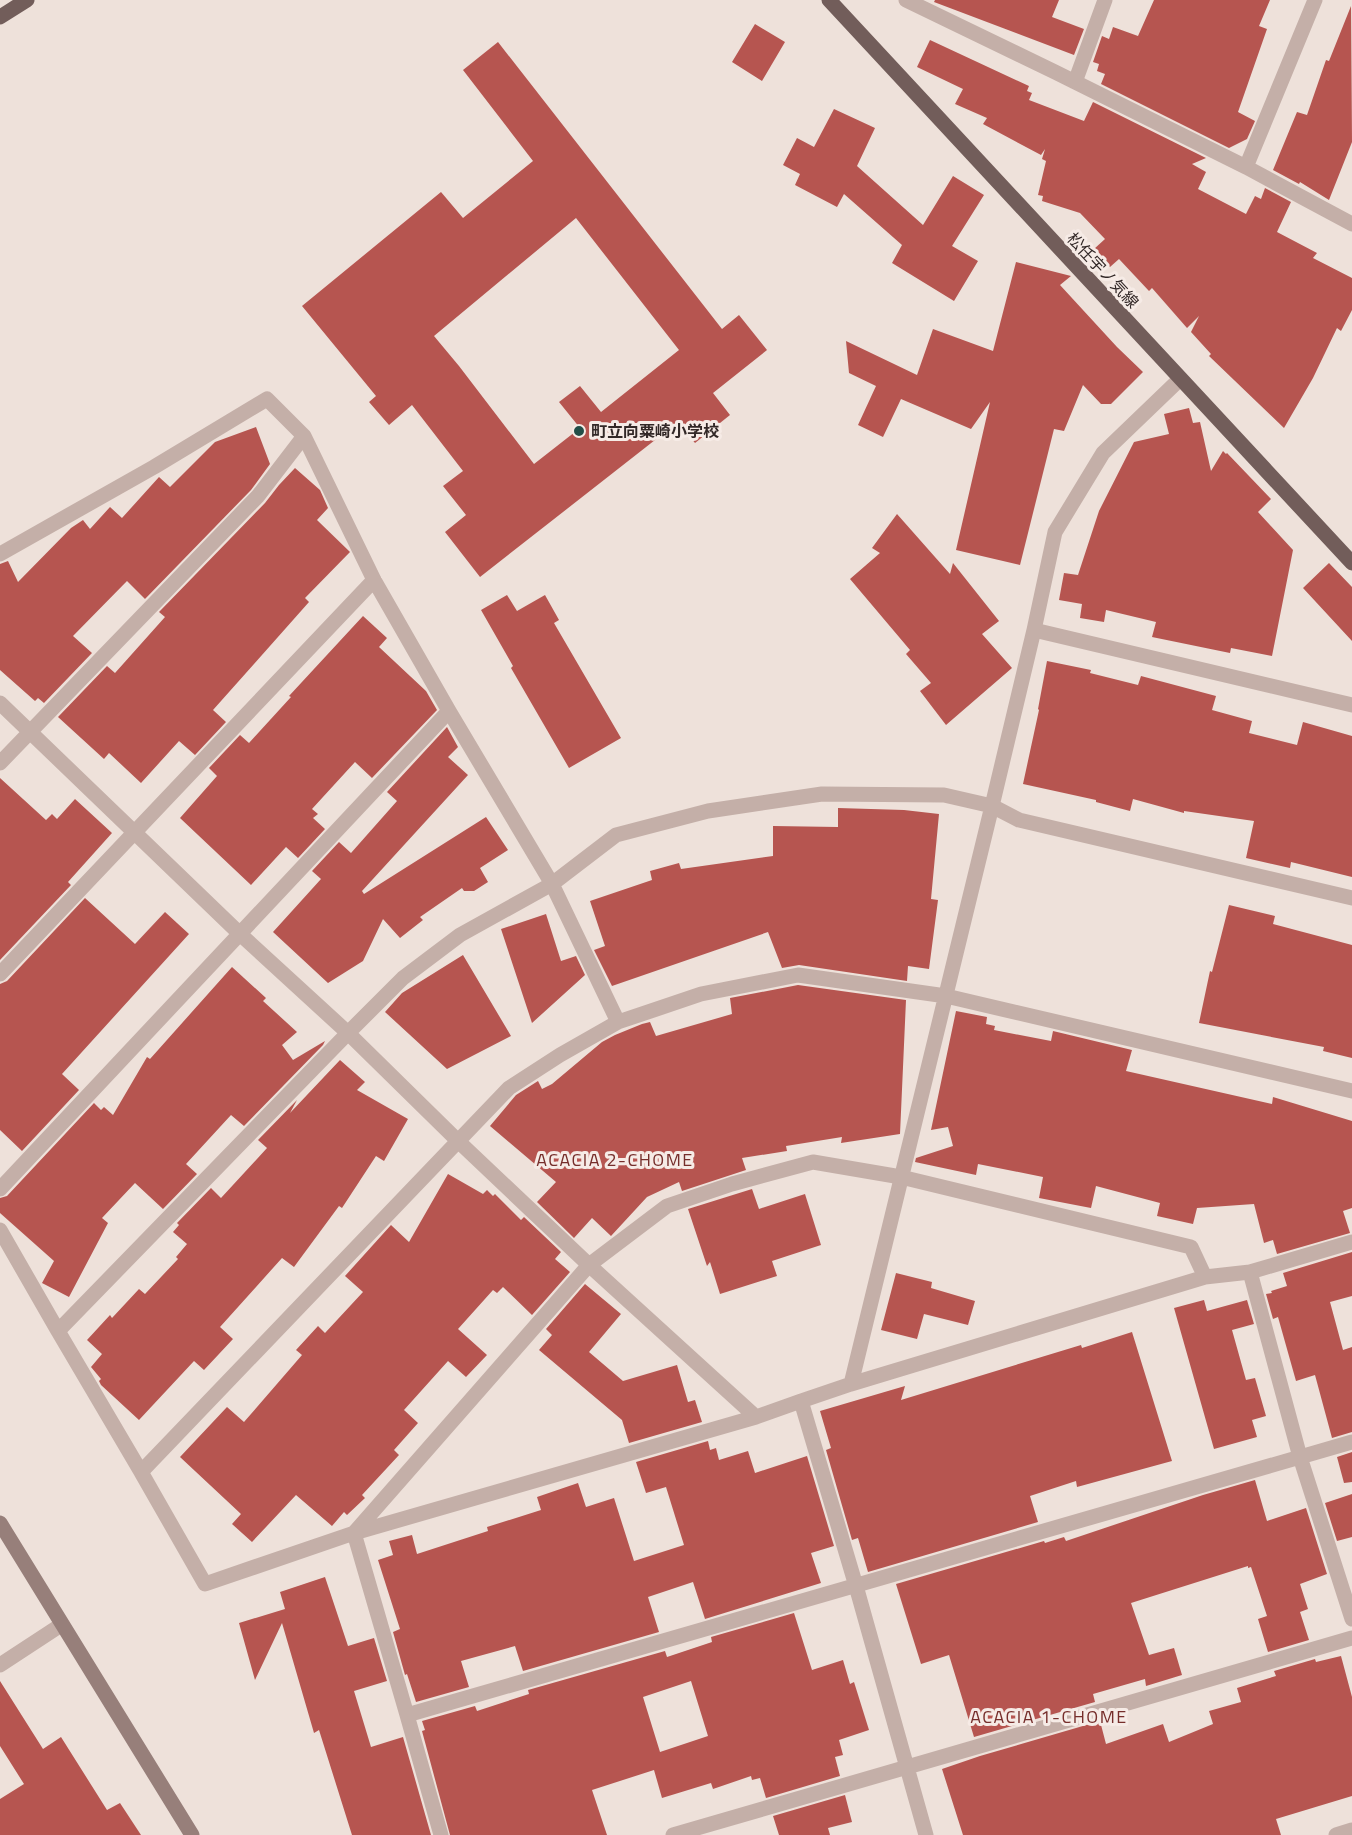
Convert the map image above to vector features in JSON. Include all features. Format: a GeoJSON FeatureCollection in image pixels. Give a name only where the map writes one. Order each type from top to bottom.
{"type":"FeatureCollection","features":[{"type":"Feature","properties":{"kind":"main road"},"geometry":{"type":"LineString","coordinates":[[0,17],[27,0]]}},
{"type":"Feature","properties":{"kind":"main road","name":"松任宇ノ気線"},"geometry":{"type":"LineString","coordinates":[[829,0],[1352,563]]}},
{"type":"Feature","properties":{"kind":"street"},"geometry":{"type":"LineString","coordinates":[[906,0],[1246,167],[1352,224]]}},
{"type":"Feature","properties":{"kind":"street"},"geometry":{"type":"LineString","coordinates":[[1075,82],[1105,0]]}},
{"type":"Feature","properties":{"kind":"street"},"geometry":{"type":"LineString","coordinates":[[1246,167],[1315,0]]}},
{"type":"Feature","properties":{"kind":"street"},"geometry":{"type":"LineString","coordinates":[[851,1384],[992,806],[1055,532],[1103,453],[1180,379]]}},
{"type":"Feature","properties":{"kind":"street"},"geometry":{"type":"LineString","coordinates":[[0,554],[267,399],[304,436],[374,580],[552,884],[618,1022]]}},
{"type":"Feature","properties":{"kind":"street"},"geometry":{"type":"LineString","coordinates":[[0,763],[258,496],[304,436]]}},
{"type":"Feature","properties":{"kind":"street"},"geometry":{"type":"LineString","coordinates":[[0,974],[374,580]]}},
{"type":"Feature","properties":{"kind":"street"},"geometry":{"type":"LineString","coordinates":[[1034,630],[1352,705]]}},
{"type":"Feature","properties":{"kind":"street"},"geometry":{"type":"LineString","coordinates":[[0,703],[240,934],[348,1033],[458,1141],[756,1417]]}},
{"type":"Feature","properties":{"kind":"street"},"geometry":{"type":"LineString","coordinates":[[0,1189],[449,711]]}},
{"type":"Feature","properties":{"kind":"street"},"geometry":{"type":"LineString","coordinates":[[58,1331],[403,978],[460,935],[552,884],[616,835],[708,811],[822,795],[944,795],[992,806],[1019,820],[1352,898]]}},
{"type":"Feature","properties":{"kind":"street"},"geometry":{"type":"LineString","coordinates":[[141,1472],[509,1088],[560,1055],[618,1022],[701,994],[798,975],[946,996],[1352,1091]]}},
{"type":"Feature","properties":{"kind":"street"},"geometry":{"type":"LineString","coordinates":[[354,1533],[590,1265],[667,1206],[732,1184],[813,1162],[901,1177],[1191,1247],[1204,1277]]}},
{"type":"Feature","properties":{"kind":"street"},"geometry":{"type":"LineString","coordinates":[[0,1230],[205,1584],[354,1533],[756,1417],[851,1384],[1204,1277],[1250,1272],[1352,1242]]}},
{"type":"Feature","properties":{"kind":"street"},"geometry":{"type":"LineString","coordinates":[[1250,1272],[1300,1457],[1352,1619]]}},
{"type":"Feature","properties":{"kind":"street"},"geometry":{"type":"LineString","coordinates":[[801,1401],[926,1835]]}},
{"type":"Feature","properties":{"kind":"street"},"geometry":{"type":"LineString","coordinates":[[407,1715],[1352,1442]]}},
{"type":"Feature","properties":{"kind":"street"},"geometry":{"type":"LineString","coordinates":[[0,1523],[192,1835]]}},
{"type":"Feature","properties":{"kind":"street"},"geometry":{"type":"LineString","coordinates":[[354,1533],[441,1835]]}},
{"type":"Feature","properties":{"kind":"street"},"geometry":{"type":"LineString","coordinates":[[0,1665],[61,1625]]}},
{"type":"Feature","properties":{"kind":"street"},"geometry":{"type":"LineString","coordinates":[[673,1835],[1352,1638]]}},
{"type":"Feature","properties":{"kind":"street"},"geometry":{"type":"LineString","coordinates":[[1336,1835],[1352,1830]]}},
{"type":"Feature","properties":{"kind":"building"},"geometry":{"type":"Polygon","coordinates":[[[935,0],[1059,0],[1052,17],[1084,29],[1074,55],[934,2],[935,0]]]}},
{"type":"Feature","properties":{"kind":"building"},"geometry":{"type":"Polygon","coordinates":[[[1154,0],[1270,0],[1259,26],[1267,29],[1238,112],[1255,121],[1247,139],[1229,148],[1101,84],[1105,74],[1097,71],[1099,64],[1093,62],[1102,36],[1109,39],[1113,27],[1138,36],[1154,0]]]}},
{"type":"Feature","properties":{"kind":"building"},"geometry":{"type":"Polygon","coordinates":[[[1351,6],[1352,142],[1329,200],[1300,182],[1299,184],[1273,170],[1297,112],[1307,115],[1326,60],[1329,61],[1351,6]]]}},
{"type":"Feature","properties":{"kind":"building"},"geometry":{"type":"Polygon","coordinates":[[[755,24],[785,42],[762,81],[732,62],[755,24]]]}},
{"type":"Feature","properties":{"kind":"building"},"geometry":{"type":"Polygon","coordinates":[[[930,40],[1029,86],[1027,91],[1032,93],[1029,100],[1084,121],[1093,102],[1206,158],[1192,164],[1206,172],[1198,189],[1246,214],[1255,196],[1261,199],[1265,188],[1291,202],[1277,232],[1317,253],[1313,258],[1352,278],[1352,310],[1341,331],[1337,328],[1313,378],[1284,428],[1209,356],[1211,354],[1191,332],[1199,316],[1187,328],[1152,288],[1149,291],[1119,259],[1110,267],[1094,249],[1105,239],[1080,213],[1042,201],[1043,196],[1038,195],[1046,161],[1042,159],[1045,149],[1041,155],[983,124],[987,118],[955,104],[963,89],[917,67],[930,40]]]}},
{"type":"Feature","properties":{"kind":"building"},"geometry":{"type":"Polygon","coordinates":[[[498,42],[722,329],[739,315],[767,350],[713,393],[730,415],[695,443],[678,422],[480,577],[445,532],[466,515],[443,486],[463,471],[412,405],[389,425],[369,402],[376,396],[302,306],[441,192],[463,218],[533,161],[463,70],[498,42]],[[576,218],[434,336],[534,464],[580,428],[559,402],[580,386],[601,412],[679,350],[576,218]]]}},
{"type":"Feature","properties":{"kind":"building"},"geometry":{"type":"Polygon","coordinates":[[[834,109],[875,128],[857,166],[923,225],[953,176],[984,195],[952,246],[978,261],[954,301],[892,263],[902,245],[844,194],[837,207],[795,185],[800,174],[783,165],[797,138],[814,147],[834,109]]]}},
{"type":"Feature","properties":{"kind":"building"},"geometry":{"type":"Polygon","coordinates":[[[1016,262],[1071,276],[1060,285],[1143,372],[1111,404],[1101,404],[1083,385],[1064,431],[1054,429],[1020,565],[956,550],[990,402],[971,429],[901,399],[883,437],[858,425],[876,386],[849,373],[846,341],[917,375],[933,329],[993,351],[1016,262]]]}},
{"type":"Feature","properties":{"kind":"building"},"geometry":{"type":"Polygon","coordinates":[[[1189,408],[1193,423],[1200,422],[1211,471],[1223,451],[1227,453],[1271,499],[1258,512],[1293,550],[1272,656],[1231,648],[1230,653],[1152,637],[1156,622],[1106,610],[1104,622],[1080,618],[1082,604],[1059,600],[1064,573],[1078,575],[1099,511],[1134,442],[1169,434],[1164,414],[1189,408]]]}},
{"type":"Feature","properties":{"kind":"building"},"geometry":{"type":"Polygon","coordinates":[[[256,427],[270,464],[251,490],[145,599],[127,581],[73,636],[92,653],[44,703],[38,698],[35,701],[0,670],[0,564],[8,561],[18,582],[71,528],[83,520],[90,529],[110,507],[122,518],[159,477],[170,487],[215,442],[256,427]]]}},
{"type":"Feature","properties":{"kind":"building"},"geometry":{"type":"Polygon","coordinates":[[[295,468],[320,490],[328,508],[317,520],[350,552],[305,598],[309,602],[213,710],[226,722],[195,755],[179,741],[141,783],[109,753],[104,759],[58,717],[107,666],[115,673],[165,617],[159,612],[265,503],[295,468]]]}},
{"type":"Feature","properties":{"kind":"building"},"geometry":{"type":"Polygon","coordinates":[[[897,514],[950,574],[953,563],[999,621],[982,634],[1012,668],[946,725],[920,691],[931,683],[906,654],[910,650],[850,579],[880,553],[872,548],[897,514]]]}},
{"type":"Feature","properties":{"kind":"building"},"geometry":{"type":"Polygon","coordinates":[[[1329,563],[1352,587],[1352,641],[1303,588],[1329,563]]]}},
{"type":"Feature","properties":{"kind":"building"},"geometry":{"type":"Polygon","coordinates":[[[507,595],[517,611],[545,595],[559,620],[554,623],[621,738],[569,768],[511,668],[513,666],[481,610],[507,595]]]}},
{"type":"Feature","properties":{"kind":"building"},"geometry":{"type":"Polygon","coordinates":[[[363,616],[387,638],[379,647],[426,691],[437,710],[372,778],[355,762],[312,809],[318,814],[313,818],[325,829],[298,858],[286,847],[251,885],[180,818],[217,776],[209,768],[240,735],[249,743],[363,616]]]}},
{"type":"Feature","properties":{"kind":"building"},"geometry":{"type":"Polygon","coordinates":[[[1047,661],[1091,670],[1090,673],[1138,685],[1141,676],[1216,696],[1212,710],[1252,721],[1249,733],[1297,745],[1303,722],[1352,736],[1352,877],[1291,862],[1290,868],[1246,858],[1254,821],[1184,811],[1184,813],[1133,799],[1130,811],[1096,802],[1096,800],[1023,784],[1047,661]]]}},
{"type":"Feature","properties":{"kind":"building"},"geometry":{"type":"Polygon","coordinates":[[[447,727],[458,747],[448,757],[468,775],[362,891],[364,894],[486,817],[508,850],[480,868],[488,882],[474,891],[464,891],[462,888],[420,917],[423,920],[400,938],[383,919],[363,961],[328,983],[273,932],[321,879],[312,871],[339,842],[351,853],[397,801],[387,792],[447,727]]]}},
{"type":"Feature","properties":{"kind":"building"},"geometry":{"type":"Polygon","coordinates":[[[0,778],[46,820],[52,814],[57,819],[75,799],[112,833],[68,882],[71,885],[0,960],[0,778]]]}},
{"type":"Feature","properties":{"kind":"building"},"geometry":{"type":"Polygon","coordinates":[[[838,808],[904,810],[939,814],[931,899],[938,900],[929,969],[908,966],[907,981],[799,965],[782,968],[768,932],[612,986],[594,950],[605,946],[590,901],[652,880],[650,871],[679,863],[681,869],[773,856],[773,826],[838,827],[838,808]]]}},
{"type":"Feature","properties":{"kind":"building"},"geometry":{"type":"Polygon","coordinates":[[[85,898],[135,944],[165,912],[189,934],[62,1074],[79,1090],[22,1151],[0,1130],[0,984],[7,981],[85,898]]]}},
{"type":"Feature","properties":{"kind":"building"},"geometry":{"type":"Polygon","coordinates":[[[1229,905],[1275,916],[1273,924],[1352,945],[1352,1058],[1323,1051],[1324,1047],[1199,1023],[1210,971],[1212,972],[1229,905]]]}},
{"type":"Feature","properties":{"kind":"building"},"geometry":{"type":"Polygon","coordinates":[[[546,914],[561,961],[576,956],[585,975],[532,1023],[501,929],[546,914]]]}},
{"type":"Feature","properties":{"kind":"building"},"geometry":{"type":"Polygon","coordinates":[[[463,955],[511,1036],[447,1069],[385,1012],[402,993],[463,955]]]}},
{"type":"Feature","properties":{"kind":"building"},"geometry":{"type":"Polygon","coordinates":[[[232,967],[266,998],[263,1001],[297,1032],[282,1045],[293,1060],[325,1041],[323,1045],[244,1126],[231,1115],[186,1164],[197,1174],[163,1209],[135,1183],[102,1218],[108,1223],[69,1297],[42,1283],[54,1261],[0,1213],[0,1198],[7,1196],[94,1103],[101,1110],[104,1107],[113,1115],[147,1057],[150,1059],[232,967]]]}},
{"type":"Feature","properties":{"kind":"building"},"geometry":{"type":"Polygon","coordinates":[[[798,985],[906,1000],[900,1134],[841,1143],[842,1137],[786,1146],[787,1151],[742,1158],[746,1170],[682,1191],[679,1182],[647,1197],[611,1236],[592,1218],[574,1238],[537,1202],[556,1182],[490,1126],[516,1095],[538,1081],[542,1089],[552,1084],[602,1042],[642,1024],[650,1022],[656,1036],[732,1014],[730,998],[798,985]]]}},
{"type":"Feature","properties":{"kind":"building"},"geometry":{"type":"Polygon","coordinates":[[[956,1011],[987,1017],[986,1024],[995,1026],[994,1030],[1051,1041],[1053,1031],[1132,1050],[1126,1071],[1272,1104],[1273,1097],[1352,1121],[1352,1208],[1343,1211],[1350,1233],[1277,1254],[1273,1240],[1264,1243],[1254,1204],[1197,1208],[1193,1224],[1157,1216],[1160,1203],[1096,1186],[1091,1208],[1039,1198],[1043,1177],[978,1164],[976,1175],[915,1162],[916,1158],[953,1146],[948,1127],[931,1130],[956,1011]]]}},
{"type":"Feature","properties":{"kind":"building"},"geometry":{"type":"Polygon","coordinates":[[[340,1060],[365,1082],[357,1090],[408,1119],[384,1161],[376,1156],[342,1208],[339,1206],[294,1267],[282,1258],[220,1327],[233,1339],[204,1370],[194,1361],[139,1420],[101,1385],[99,1381],[101,1379],[91,1367],[102,1354],[87,1340],[139,1289],[145,1294],[178,1259],[176,1257],[187,1244],[173,1232],[179,1225],[177,1223],[211,1188],[221,1198],[267,1148],[258,1140],[297,1100],[290,1113],[340,1060]]]}},
{"type":"Feature","properties":{"kind":"building"},"geometry":{"type":"Polygon","coordinates":[[[448,1174],[483,1194],[487,1190],[493,1196],[495,1194],[521,1220],[524,1217],[561,1252],[555,1259],[570,1272],[532,1315],[503,1287],[497,1293],[493,1290],[458,1329],[487,1355],[466,1377],[448,1361],[404,1410],[418,1423],[394,1450],[399,1455],[362,1495],[365,1498],[347,1515],[344,1512],[332,1526],[296,1495],[252,1542],[232,1524],[241,1514],[180,1457],[227,1407],[244,1422],[302,1355],[296,1350],[318,1326],[325,1333],[363,1292],[345,1276],[391,1225],[409,1242],[448,1174]]]}},
{"type":"Feature","properties":{"kind":"building"},"geometry":{"type":"Polygon","coordinates":[[[752,1189],[759,1209],[805,1194],[821,1245],[772,1261],[777,1276],[720,1294],[710,1262],[707,1266],[688,1209],[752,1189]]]}},
{"type":"Feature","properties":{"kind":"building"},"geometry":{"type":"Polygon","coordinates":[[[1352,1252],[1352,1296],[1330,1302],[1343,1350],[1352,1347],[1352,1432],[1332,1438],[1315,1375],[1296,1381],[1278,1317],[1273,1319],[1266,1294],[1287,1286],[1283,1273],[1352,1252]]]}},
{"type":"Feature","properties":{"kind":"building"},"geometry":{"type":"Polygon","coordinates":[[[896,1273],[932,1282],[931,1288],[975,1301],[968,1325],[924,1314],[917,1339],[881,1330],[896,1273]]]}},
{"type":"Feature","properties":{"kind":"building"},"geometry":{"type":"Polygon","coordinates":[[[585,1284],[621,1314],[589,1352],[623,1381],[677,1365],[688,1402],[695,1400],[702,1422],[629,1443],[622,1420],[539,1350],[552,1335],[546,1329],[585,1284]]]}},
{"type":"Feature","properties":{"kind":"building"},"geometry":{"type":"Polygon","coordinates":[[[1204,1300],[1207,1311],[1247,1300],[1254,1324],[1232,1330],[1246,1380],[1255,1378],[1266,1416],[1252,1420],[1257,1437],[1214,1449],[1174,1308],[1204,1300]]]}},
{"type":"Feature","properties":{"kind":"building"},"geometry":{"type":"Polygon","coordinates":[[[1132,1332],[1172,1461],[1077,1487],[1076,1481],[1030,1496],[1038,1522],[868,1572],[858,1538],[852,1540],[826,1450],[831,1448],[820,1411],[905,1386],[901,1400],[1081,1345],[1082,1348],[1132,1332]]]}},
{"type":"Feature","properties":{"kind":"building"},"geometry":{"type":"Polygon","coordinates":[[[708,1441],[710,1450],[716,1448],[719,1460],[748,1451],[755,1473],[807,1456],[834,1546],[811,1553],[821,1583],[705,1619],[693,1582],[648,1597],[659,1632],[523,1671],[515,1646],[461,1661],[469,1687],[416,1702],[407,1674],[405,1675],[393,1632],[400,1629],[378,1560],[393,1555],[389,1541],[412,1535],[417,1554],[488,1531],[487,1527],[541,1510],[537,1497],[578,1483],[586,1507],[614,1498],[634,1561],[684,1545],[666,1487],[646,1493],[636,1462],[708,1441]]]}},
{"type":"Feature","properties":{"kind":"building"},"geometry":{"type":"Polygon","coordinates":[[[1352,1452],[1352,1482],[1344,1483],[1337,1457],[1352,1452]]]}},
{"type":"Feature","properties":{"kind":"building"},"geometry":{"type":"Polygon","coordinates":[[[1255,1480],[1267,1521],[1306,1508],[1327,1574],[1300,1584],[1308,1609],[1300,1612],[1309,1640],[1268,1652],[1258,1619],[1267,1616],[1251,1567],[1248,1568],[1248,1566],[1131,1603],[1149,1655],[1174,1648],[1182,1675],[1146,1686],[1145,1679],[1093,1694],[1095,1702],[974,1737],[949,1655],[921,1664],[896,1584],[1044,1541],[1045,1543],[1064,1537],[1066,1541],[1255,1480]]]}},
{"type":"Feature","properties":{"kind":"building"},"geometry":{"type":"Polygon","coordinates":[[[1352,1494],[1352,1537],[1337,1541],[1325,1503],[1352,1494]]]}},
{"type":"Feature","properties":{"kind":"building"},"geometry":{"type":"Polygon","coordinates":[[[325,1577],[348,1646],[374,1638],[387,1681],[354,1691],[371,1747],[403,1737],[431,1835],[352,1835],[319,1730],[314,1733],[282,1623],[255,1680],[239,1623],[285,1609],[280,1592],[325,1577]]]}},
{"type":"Feature","properties":{"kind":"building"},"geometry":{"type":"Polygon","coordinates":[[[794,1613],[812,1670],[843,1660],[850,1684],[854,1682],[869,1730],[839,1740],[843,1755],[835,1757],[840,1776],[766,1798],[760,1778],[752,1780],[751,1776],[713,1789],[711,1783],[662,1798],[654,1770],[592,1790],[607,1835],[450,1835],[422,1731],[425,1730],[422,1721],[475,1706],[477,1711],[529,1694],[528,1690],[665,1651],[667,1657],[712,1642],[711,1637],[794,1613]],[[691,1681],[643,1697],[660,1752],[708,1736],[691,1681]]]}},
{"type":"Feature","properties":{"kind":"building"},"geometry":{"type":"Polygon","coordinates":[[[1341,1656],[1352,1697],[1352,1796],[1276,1819],[1281,1835],[963,1835],[942,1769],[1100,1721],[1106,1744],[1163,1724],[1169,1742],[1213,1724],[1209,1711],[1241,1702],[1237,1688],[1276,1676],[1274,1671],[1315,1659],[1316,1662],[1341,1656]]]}},
{"type":"Feature","properties":{"kind":"building"},"geometry":{"type":"Polygon","coordinates":[[[0,1681],[43,1749],[61,1737],[107,1810],[120,1803],[141,1835],[0,1835],[0,1799],[24,1784],[0,1746],[0,1681]]]}},
{"type":"Feature","properties":{"kind":"building"},"geometry":{"type":"Polygon","coordinates":[[[845,1795],[852,1822],[828,1828],[830,1835],[779,1835],[773,1816],[845,1795]]]}},
{"type":"Feature","properties":{"kind":"place","name":"町立向粟崎小学校"},"geometry":{"type":"Point","coordinates":[579,431]}},
{"type":"Feature","properties":{"kind":"district","name":"ACACIA 2-CHOME"},"geometry":{"type":"Point","coordinates":[615,1160]}},
{"type":"Feature","properties":{"kind":"district","name":"ACACIA 1-CHOME"},"geometry":{"type":"Point","coordinates":[1049,1717]}}]}
